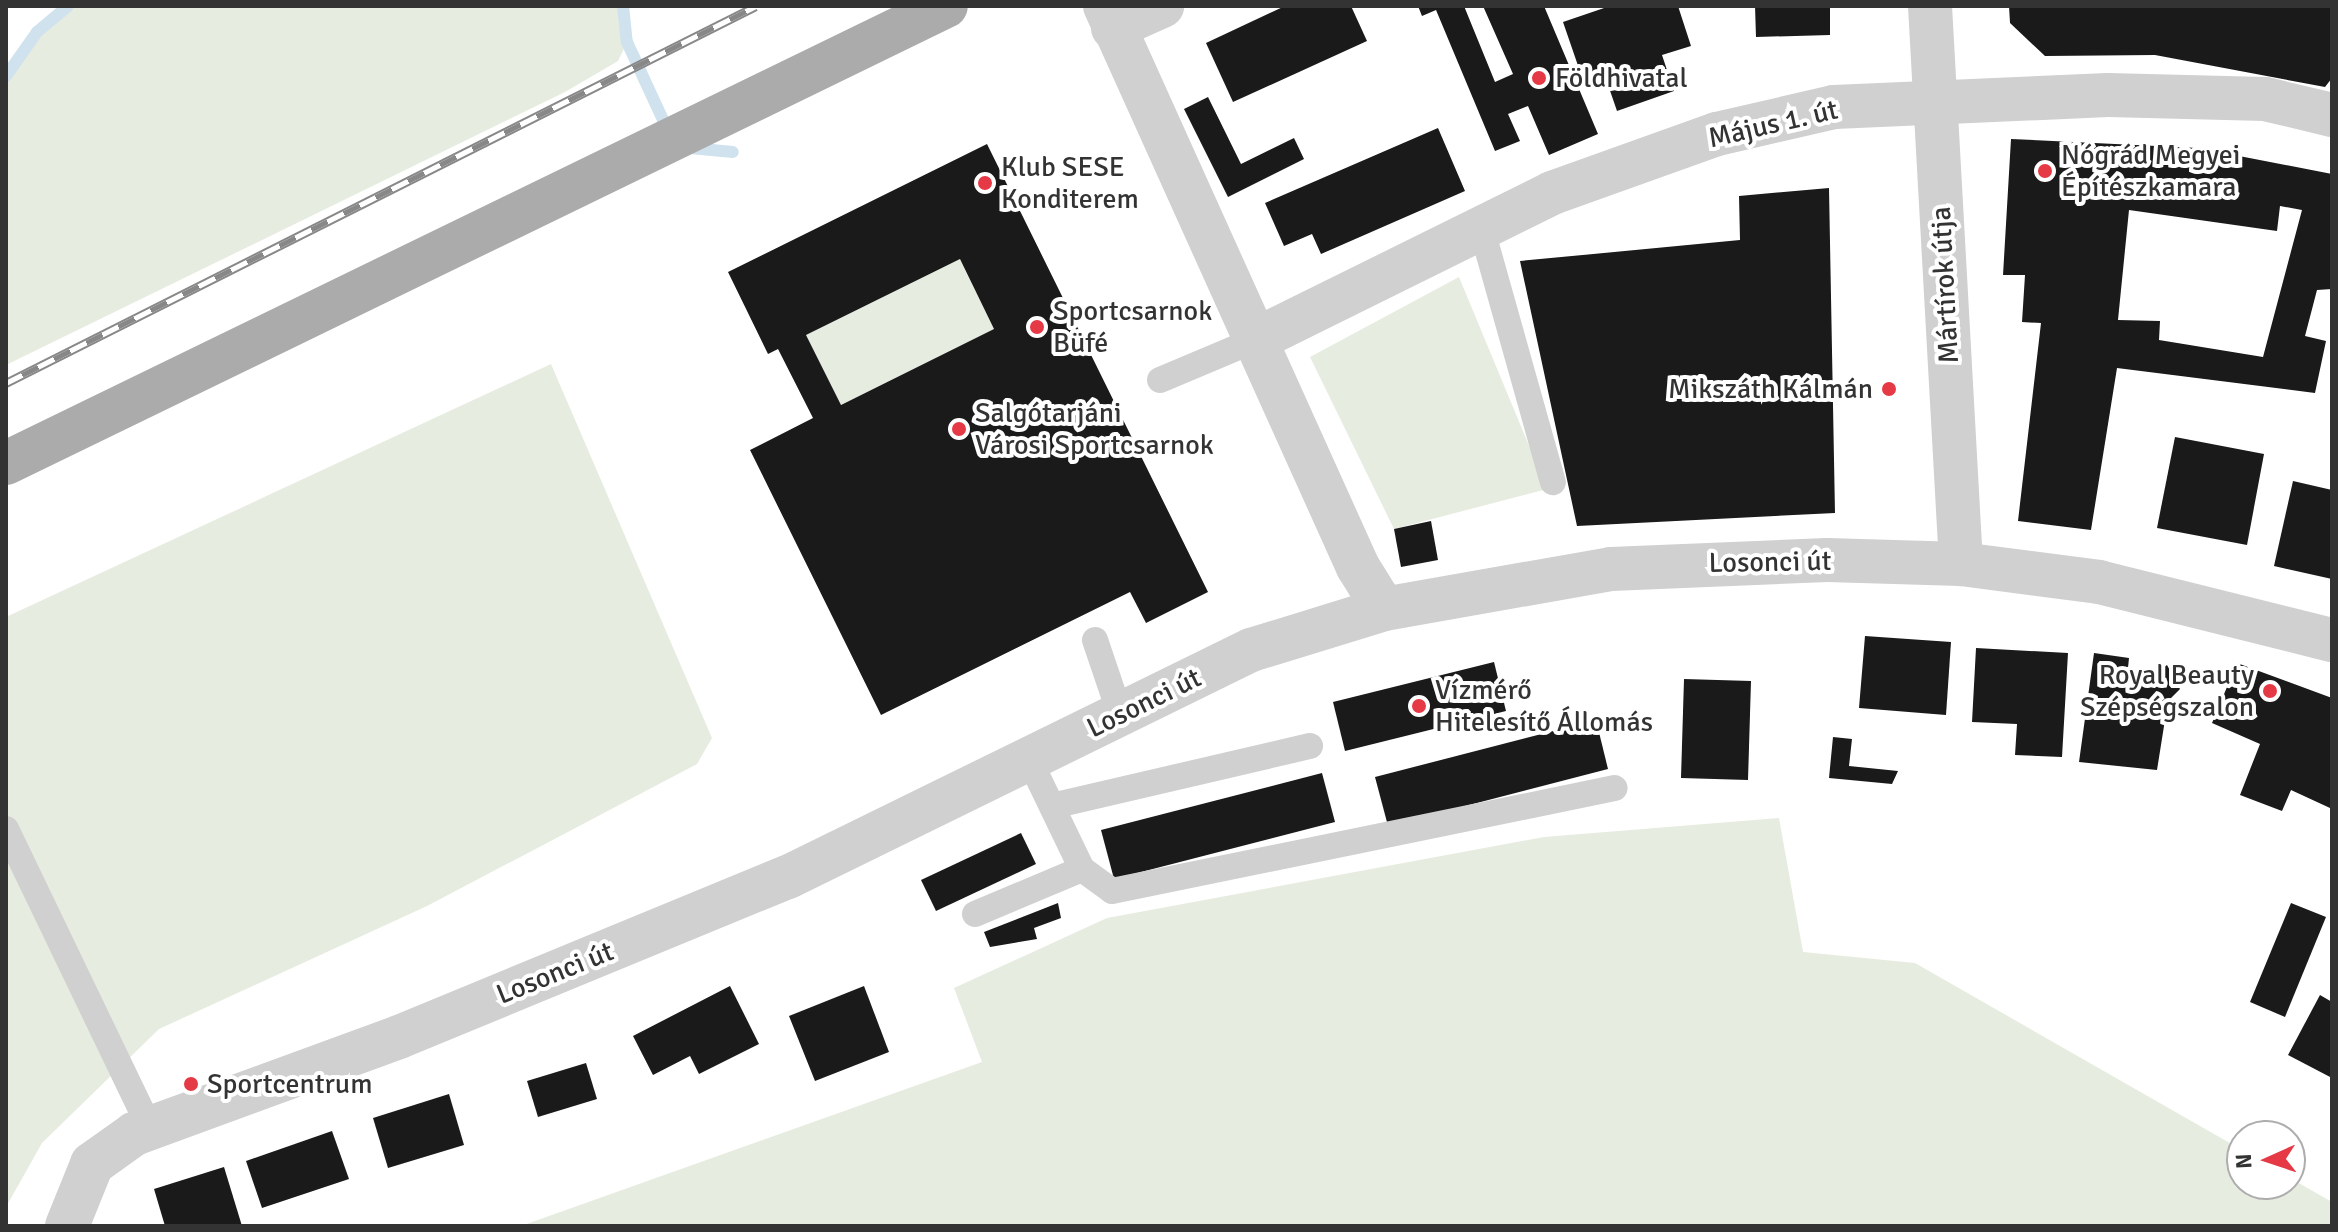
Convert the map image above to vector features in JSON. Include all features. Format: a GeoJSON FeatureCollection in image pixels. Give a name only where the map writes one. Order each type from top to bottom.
{"type":"FeatureCollection","features":[{"type":"Feature","properties":{"kind":"main road"},"geometry":{"type":"LineString","coordinates":[[6,463],[710,125],[946,6]]}},
{"type":"Feature","properties":{"kind":"street"},"geometry":{"type":"LineString","coordinates":[[1162,6],[1109,17],[1266,335],[1384,609]]}},
{"type":"Feature","properties":{"kind":"street","name":"Mártírok útja"},"geometry":{"type":"LineString","coordinates":[[1930,6],[1961,564]]}},
{"type":"Feature","properties":{"kind":"street","name":"Május 1. út"},"geometry":{"type":"LineString","coordinates":[[1266,335],[1552,193],[1717,134],[1834,107],[1934,101],[2265,99],[2332,115]]}},
{"type":"Feature","properties":{"kind":"street","name":"Losonci út"},"geometry":{"type":"LineString","coordinates":[[67,1226],[92,1164],[150,1128],[399,1037],[788,877],[1251,650],[1384,609],[1611,569],[1811,560],[1961,564],[2113,585],[2332,640]]}},
{"type":"Feature","properties":{"kind":"lane"},"geometry":{"type":"LineString","coordinates":[[1482,230],[1553,482]]}},
{"type":"Feature","properties":{"kind":"lane"},"geometry":{"type":"LineString","coordinates":[[1160,380],[1266,335]]}},
{"type":"Feature","properties":{"kind":"lane"},"geometry":{"type":"LineString","coordinates":[[1095,640],[1120,714]]}},
{"type":"Feature","properties":{"kind":"lane"},"geometry":{"type":"LineString","coordinates":[[1052,806],[1310,746]]}},
{"type":"Feature","properties":{"kind":"lane"},"geometry":{"type":"LineString","coordinates":[[1029,759],[1082,869],[1112,891],[1615,788]]}},
{"type":"Feature","properties":{"kind":"lane"},"geometry":{"type":"LineString","coordinates":[[6,829],[150,1128]]}},
{"type":"Feature","properties":{"kind":"lane"},"geometry":{"type":"LineString","coordinates":[[975,914],[1082,869]]}},
{"type":"Feature","properties":{"kind":"shaded area"},"geometry":{"type":"Polygon","coordinates":[[[68,6],[623,6],[627,42],[618,61],[565,92],[6,365],[6,76],[37,32],[68,6]]]}},
{"type":"Feature","properties":{"kind":"shaded area"},"geometry":{"type":"Polygon","coordinates":[[[960,259],[994,329],[841,405],[806,335],[960,259]]]}},
{"type":"Feature","properties":{"kind":"shaded area"},"geometry":{"type":"Polygon","coordinates":[[[1459,277],[1547,489],[1394,529],[1310,357],[1459,277]]]}},
{"type":"Feature","properties":{"kind":"shaded area"},"geometry":{"type":"Polygon","coordinates":[[[551,364],[712,738],[697,764],[427,906],[159,1029],[42,1143],[6,1207],[6,617],[551,364]]]}},
{"type":"Feature","properties":{"kind":"shaded area"},"geometry":{"type":"Polygon","coordinates":[[[1779,818],[1803,952],[1915,963],[2226,1141],[2226,1200],[2306,1200],[2306,1187],[2332,1202],[2332,1226],[521,1226],[982,1062],[954,988],[1107,918],[1544,837],[1779,818]]]}},
{"type":"Feature","properties":{"kind":"building"},"geometry":{"type":"Polygon","coordinates":[[[1285,6],[1351,6],[1367,41],[1233,102],[1206,43],[1285,6]]]}},
{"type":"Feature","properties":{"kind":"building","name":"Földhivatal"},"geometry":{"type":"Polygon","coordinates":[[[1418,6],[1464,6],[1495,82],[1513,74],[1483,6],[1544,6],[1598,134],[1549,155],[1528,106],[1508,114],[1520,141],[1495,151],[1436,10],[1422,16],[1418,6]]]}},
{"type":"Feature","properties":{"kind":"building"},"geometry":{"type":"Polygon","coordinates":[[[1610,6],[1678,6],[1691,46],[1662,55],[1674,91],[1617,111],[1606,79],[1585,86],[1563,22],[1610,6]]]}},
{"type":"Feature","properties":{"kind":"building"},"geometry":{"type":"Polygon","coordinates":[[[1755,6],[1830,6],[1830,35],[1756,37],[1755,6]]]}},
{"type":"Feature","properties":{"kind":"building"},"geometry":{"type":"Polygon","coordinates":[[[2009,6],[2332,6],[2332,78],[2325,87],[2155,55],[2045,56],[2010,23],[2009,6]]]}},
{"type":"Feature","properties":{"kind":"building"},"geometry":{"type":"Polygon","coordinates":[[[1208,97],[1241,164],[1294,138],[1304,159],[1228,197],[1184,109],[1208,97]]]}},
{"type":"Feature","properties":{"kind":"building"},"geometry":{"type":"Polygon","coordinates":[[[1438,128],[1465,191],[1321,254],[1312,234],[1284,246],[1265,203],[1438,128]]]}},
{"type":"Feature","properties":{"kind":"building"},"geometry":{"type":"Polygon","coordinates":[[[2011,139],[2198,148],[2332,174],[2332,289],[2317,290],[2305,336],[2326,341],[2315,393],[2117,368],[2091,530],[2018,521],[2041,323],[2022,322],[2025,275],[2003,275],[2011,139]],[[2280,206],[2277,231],[2129,210],[2118,320],[2160,321],[2159,340],[2263,357],[2302,210],[2280,206]]]}},
{"type":"Feature","properties":{"kind":"building","name":"Salgótarjáni Városi Sportcsarnok"},"geometry":{"type":"Polygon","coordinates":[[[987,144],[1208,592],[1146,623],[1130,592],[881,715],[750,450],[813,418],[778,349],[768,354],[728,272],[987,144]],[[960,259],[806,335],[841,405],[994,329],[960,259]]]}},
{"type":"Feature","properties":{"kind":"building"},"geometry":{"type":"Polygon","coordinates":[[[1829,188],[1835,513],[1577,526],[1520,261],[1740,240],[1739,196],[1829,188]]]}},
{"type":"Feature","properties":{"kind":"building"},"geometry":{"type":"Polygon","coordinates":[[[2175,437],[2264,454],[2247,545],[2157,528],[2175,437]]]}},
{"type":"Feature","properties":{"kind":"building"},"geometry":{"type":"Polygon","coordinates":[[[2293,481],[2332,490],[2332,579],[2274,566],[2293,481]]]}},
{"type":"Feature","properties":{"kind":"building"},"geometry":{"type":"Polygon","coordinates":[[[1431,521],[1438,560],[1401,567],[1394,529],[1431,521]]]}},
{"type":"Feature","properties":{"kind":"building"},"geometry":{"type":"Polygon","coordinates":[[[1865,636],[1951,642],[1946,715],[1859,708],[1865,636]]]}},
{"type":"Feature","properties":{"kind":"building"},"geometry":{"type":"Polygon","coordinates":[[[1976,648],[2068,653],[2062,757],[2015,755],[2017,724],[1972,722],[1976,648]]]}},
{"type":"Feature","properties":{"kind":"building"},"geometry":{"type":"Polygon","coordinates":[[[2094,653],[2129,658],[2127,678],[2148,679],[2167,665],[2180,689],[2168,701],[2157,770],[2079,762],[2094,653]]]}},
{"type":"Feature","properties":{"kind":"building","name":"Vízmérő Hitelesítő Állomás"},"geometry":{"type":"Polygon","coordinates":[[[1494,662],[1506,711],[1345,751],[1333,702],[1494,662]]]}},
{"type":"Feature","properties":{"kind":"building"},"geometry":{"type":"Polygon","coordinates":[[[2237,663],[2332,698],[2330,808],[2291,790],[2282,811],[2240,795],[2260,744],[2212,723],[2237,663]]]}},
{"type":"Feature","properties":{"kind":"building"},"geometry":{"type":"Polygon","coordinates":[[[1684,679],[1751,681],[1748,780],[1681,778],[1684,679]]]}},
{"type":"Feature","properties":{"kind":"building"},"geometry":{"type":"Polygon","coordinates":[[[1596,720],[1608,769],[1388,826],[1375,777],[1596,720]]]}},
{"type":"Feature","properties":{"kind":"building"},"geometry":{"type":"Polygon","coordinates":[[[1833,737],[1852,739],[1849,766],[1898,771],[1892,784],[1829,778],[1833,737]]]}},
{"type":"Feature","properties":{"kind":"building"},"geometry":{"type":"Polygon","coordinates":[[[1322,773],[1335,822],[1114,879],[1101,830],[1322,773]]]}},
{"type":"Feature","properties":{"kind":"building"},"geometry":{"type":"Polygon","coordinates":[[[1021,833],[1036,864],[936,911],[921,880],[1021,833]]]}},
{"type":"Feature","properties":{"kind":"building"},"geometry":{"type":"Polygon","coordinates":[[[1058,903],[1061,918],[1034,928],[1037,939],[990,947],[984,932],[1058,903]]]}},
{"type":"Feature","properties":{"kind":"building"},"geometry":{"type":"Polygon","coordinates":[[[2291,903],[2326,917],[2285,1017],[2250,1002],[2291,903]]]}},
{"type":"Feature","properties":{"kind":"building"},"geometry":{"type":"Polygon","coordinates":[[[730,986],[759,1044],[699,1074],[690,1056],[653,1075],[633,1036],[730,986]]]}},
{"type":"Feature","properties":{"kind":"building"},"geometry":{"type":"Polygon","coordinates":[[[864,986],[889,1052],[815,1081],[789,1016],[864,986]]]}},
{"type":"Feature","properties":{"kind":"building"},"geometry":{"type":"Polygon","coordinates":[[[2320,995],[2332,1002],[2332,1078],[2288,1055],[2320,995]]]}},
{"type":"Feature","properties":{"kind":"building"},"geometry":{"type":"Polygon","coordinates":[[[586,1063],[597,1099],[538,1117],[527,1081],[586,1063]]]}},
{"type":"Feature","properties":{"kind":"building"},"geometry":{"type":"Polygon","coordinates":[[[449,1094],[464,1145],[388,1168],[373,1118],[449,1094]]]}},
{"type":"Feature","properties":{"kind":"building"},"geometry":{"type":"Polygon","coordinates":[[[332,1131],[349,1179],[262,1208],[246,1161],[332,1131]]]}},
{"type":"Feature","properties":{"kind":"building"},"geometry":{"type":"Polygon","coordinates":[[[224,1167],[242,1226],[165,1226],[154,1189],[224,1167]]]}},
{"type":"Feature","properties":{"kind":"waterway"},"geometry":{"type":"LineString","coordinates":[[6,76],[37,32],[68,6]]}},
{"type":"Feature","properties":{"kind":"waterway"},"geometry":{"type":"LineString","coordinates":[[623,6],[627,42],[669,133]]}},
{"type":"Feature","properties":{"kind":"waterway"},"geometry":{"type":"LineString","coordinates":[[680,147],[733,152]]}},
{"type":"Feature","properties":{"kind":"railway"},"geometry":{"type":"LineString","coordinates":[[6,383],[756,6]]}},
{"type":"Feature","properties":{"kind":"place","name":"Földhivatal"},"geometry":{"type":"Point","coordinates":[1539,78]}},
{"type":"Feature","properties":{"kind":"place","name":"Nógrád Megyei Építészkamara"},"geometry":{"type":"Point","coordinates":[2045,171]}},
{"type":"Feature","properties":{"kind":"place","name":"Klub SESE Konditerem"},"geometry":{"type":"Point","coordinates":[985,183]}},
{"type":"Feature","properties":{"kind":"place","name":"Sportcsarnok Büfé"},"geometry":{"type":"Point","coordinates":[1037,327]}},
{"type":"Feature","properties":{"kind":"place","name":"Mikszáth Kálmán"},"geometry":{"type":"Point","coordinates":[1889,389]}},
{"type":"Feature","properties":{"kind":"place","name":"Salgótarjáni Városi Sportcsarnok"},"geometry":{"type":"Point","coordinates":[959,429]}},
{"type":"Feature","properties":{"kind":"place","name":"Royal Beauty Szépségszalon"},"geometry":{"type":"Point","coordinates":[2270,691]}},
{"type":"Feature","properties":{"kind":"place","name":"Vízmérő Hitelesítő Állomás"},"geometry":{"type":"Point","coordinates":[1419,706]}},
{"type":"Feature","properties":{"kind":"place","name":"Sportcentrum"},"geometry":{"type":"Point","coordinates":[191,1084]}}]}
